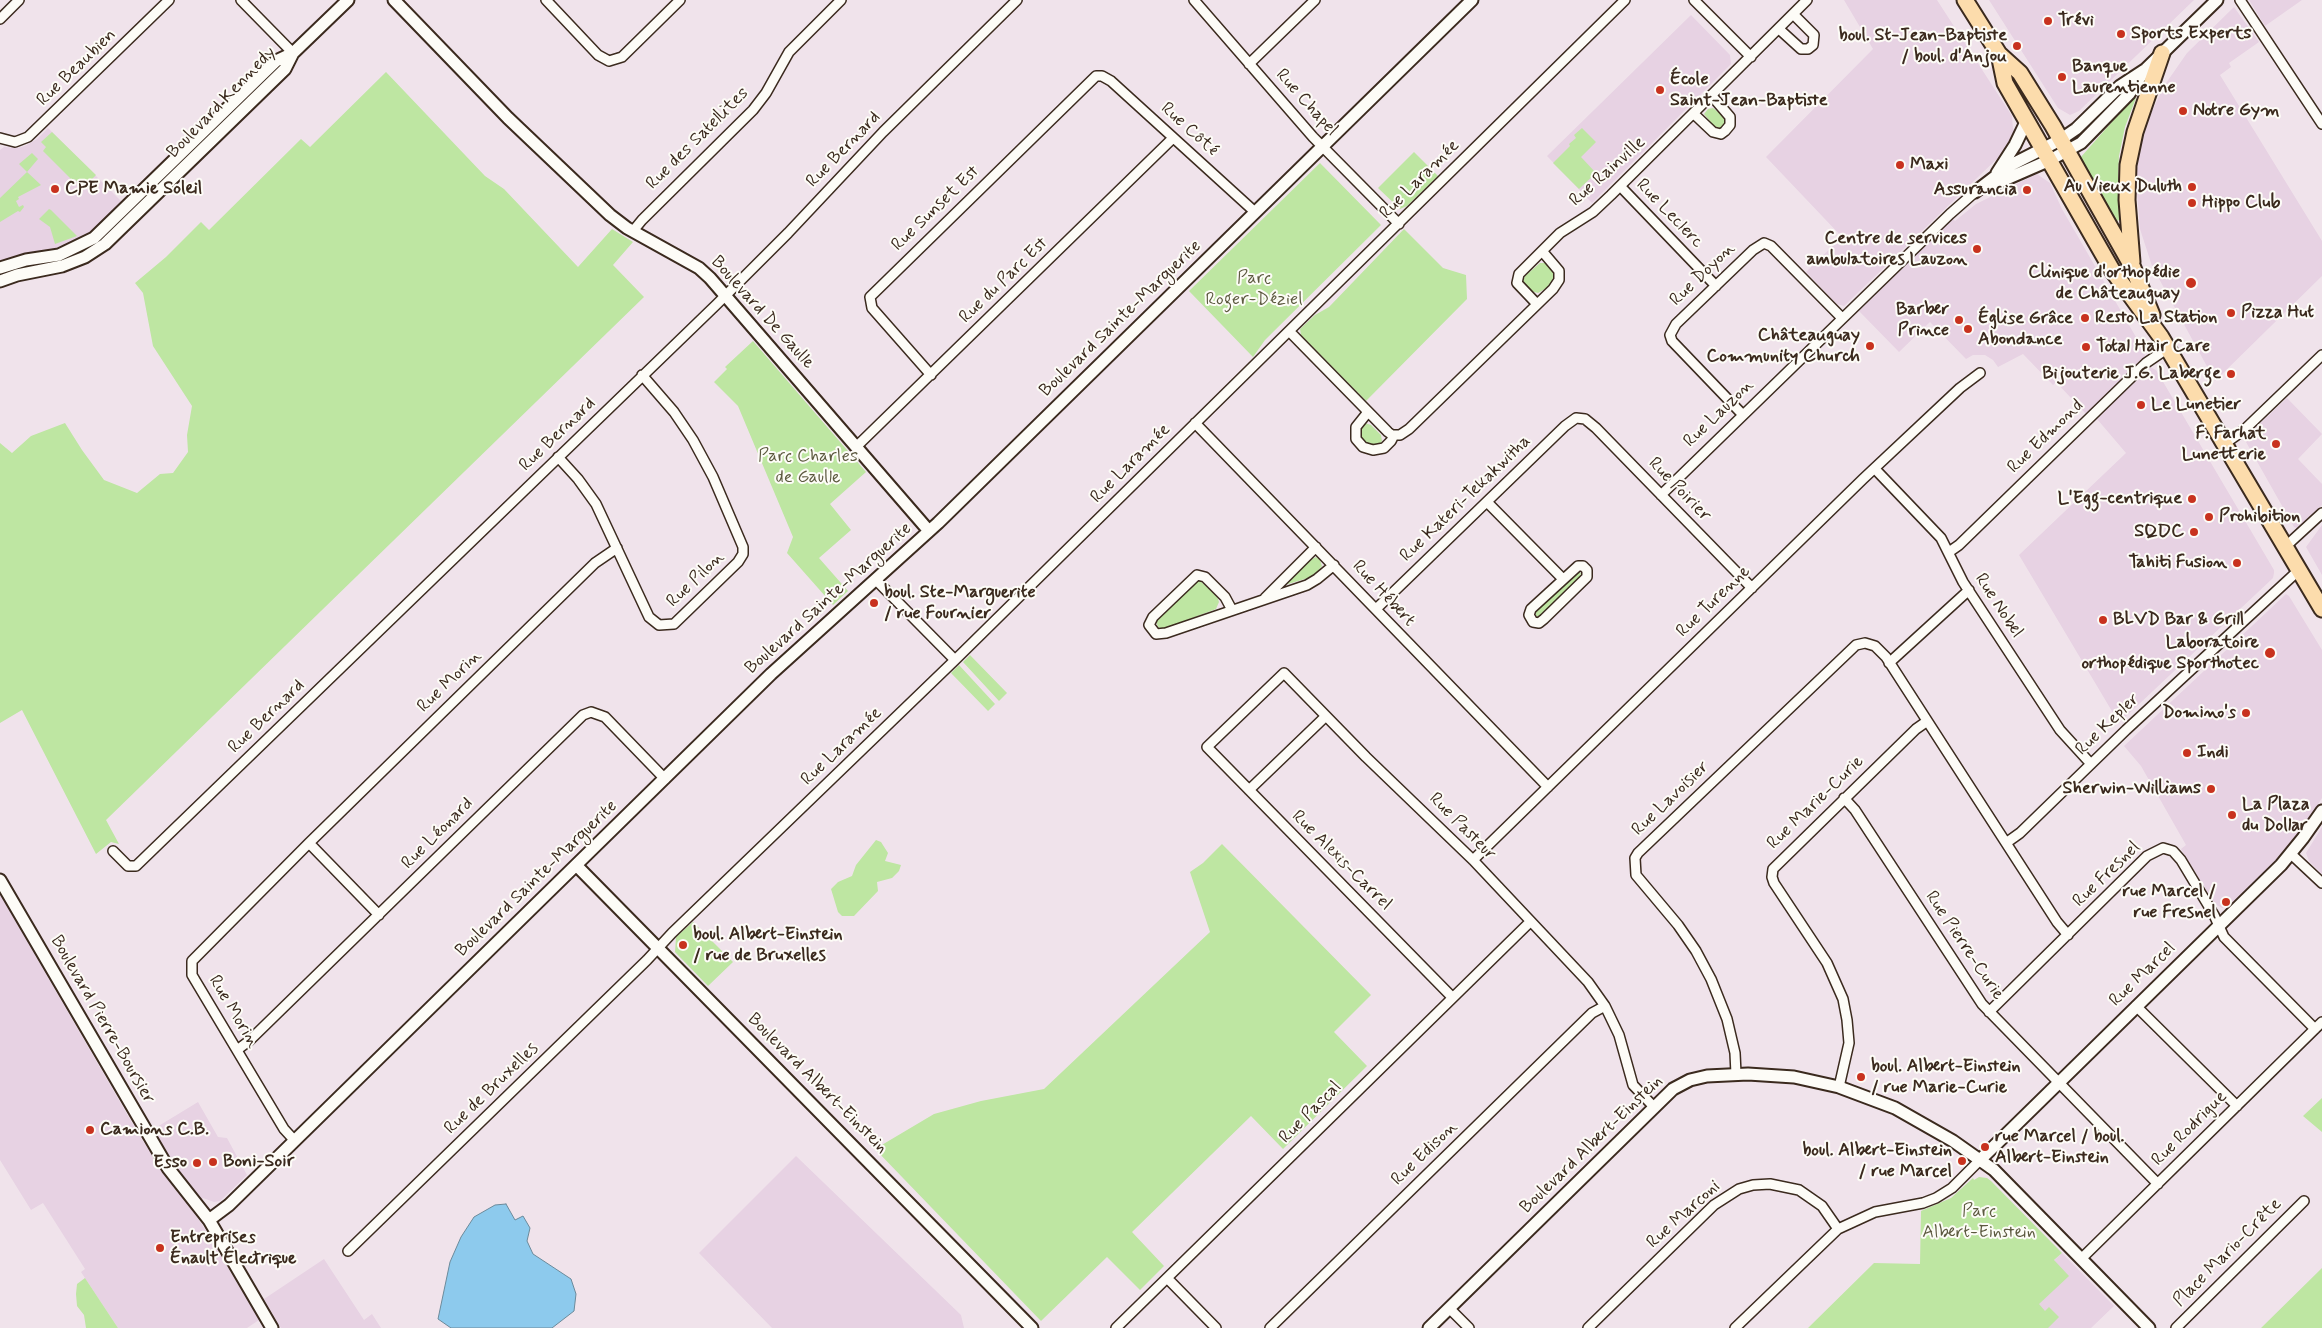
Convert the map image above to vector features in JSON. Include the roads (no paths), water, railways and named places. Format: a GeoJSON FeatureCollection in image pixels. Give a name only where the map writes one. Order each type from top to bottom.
{"type":"FeatureCollection","features":[{"type":"Feature","properties":{"kind":"highway"},"geometry":{"type":"LineString","coordinates":[[1965,0],[1999,54],[2020,73],[2063,146],[2133,268],[2165,342]]}},
{"type":"Feature","properties":{"kind":"highway"},"geometry":{"type":"LineString","coordinates":[[2133,268],[2127,200],[2128,165],[2135,132],[2162,53]]}},
{"type":"Feature","properties":{"kind":"highway"},"geometry":{"type":"LineString","coordinates":[[1999,54],[2005,83],[2112,270],[2165,342],[2321,608]]}},
{"type":"Feature","properties":{"kind":"street"},"geometry":{"type":"LineString","coordinates":[[0,19],[19,0]]}},
{"type":"Feature","properties":{"kind":"street","name":"Rue Beaubien"},"geometry":{"type":"LineString","coordinates":[[0,138],[15,142],[28,137],[169,0]]}},
{"type":"Feature","properties":{"kind":"street"},"geometry":{"type":"LineString","coordinates":[[241,0],[293,53]]}},
{"type":"Feature","properties":{"kind":"street","name":"Boulevard Kennedy"},"geometry":{"type":"LineString","coordinates":[[0,268],[26,260],[59,255],[97,235],[276,61],[293,53],[348,0]]}},
{"type":"Feature","properties":{"kind":"street","name":"Boulevard De Gaulle"},"geometry":{"type":"LineString","coordinates":[[394,0],[508,118],[610,214],[633,231],[699,268],[726,295],[929,531]]}},
{"type":"Feature","properties":{"kind":"street"},"geometry":{"type":"LineString","coordinates":[[546,0],[598,55],[612,61],[622,57],[680,0]]}},
{"type":"Feature","properties":{"kind":"street","name":"Rue des Satellites"},"geometry":{"type":"LineString","coordinates":[[633,231],[753,110],[766,92],[789,52],[841,0]]}},
{"type":"Feature","properties":{"kind":"street","name":"Rue Bernard"},"geometry":{"type":"LineString","coordinates":[[113,851],[128,866],[136,866],[726,295],[874,140],[1017,0]]}},
{"type":"Feature","properties":{"kind":"street","name":"Rue Chapel"},"geometry":{"type":"LineString","coordinates":[[1194,0],[1323,146],[1399,224]]}},
{"type":"Feature","properties":{"kind":"street"},"geometry":{"type":"LineString","coordinates":[[1249,64],[1315,0]]}},
{"type":"Feature","properties":{"kind":"street","name":"Boulevard Sainte-Marguerite"},"geometry":{"type":"LineString","coordinates":[[209,1220],[229,1205],[771,674],[929,531],[1472,0]]}},
{"type":"Feature","properties":{"kind":"street","name":"Rue Laramée"},"geometry":{"type":"LineString","coordinates":[[657,948],[955,660],[1625,0]]}},
{"type":"Feature","properties":{"kind":"street"},"geometry":{"type":"LineString","coordinates":[[1694,0],[1750,57]]}},
{"type":"Feature","properties":{"kind":"street","name":"Rue Rainville"},"geometry":{"type":"LineString","coordinates":[[1536,304],[1516,280],[1519,274],[1566,229],[1593,212],[1807,0]]}},
{"type":"Feature","properties":{"kind":"street"},"geometry":{"type":"LineString","coordinates":[[2047,154],[2063,146],[2076,129],[2120,86],[2146,69],[2217,0]]}},
{"type":"Feature","properties":{"kind":"street"},"geometry":{"type":"LineString","coordinates":[[2240,0],[2322,124]]}},
{"type":"Feature","properties":{"kind":"street"},"geometry":{"type":"LineString","coordinates":[[1779,29],[1801,49],[1808,49],[1813,45],[1814,35],[1794,14]]}},
{"type":"Feature","properties":{"kind":"street","name":"Boulevard Kennedy"},"geometry":{"type":"LineString","coordinates":[[0,281],[17,274],[62,266],[85,257],[105,244],[285,69],[293,53]]}},
{"type":"Feature","properties":{"kind":"street","name":"Rue Côté"},"geometry":{"type":"LineString","coordinates":[[1099,76],[1111,81],[1255,212]]}},
{"type":"Feature","properties":{"kind":"street","name":"Rue Sunset Est"},"geometry":{"type":"LineString","coordinates":[[931,375],[872,308],[870,297],[1090,81],[1099,76]]}},
{"type":"Feature","properties":{"kind":"street"},"geometry":{"type":"LineString","coordinates":[[1694,114],[1713,132],[1721,134],[1726,131],[1730,126],[1730,117],[1712,96]]}},
{"type":"Feature","properties":{"kind":"street"},"geometry":{"type":"LineString","coordinates":[[1994,178],[2016,145],[2027,120]]}},
{"type":"Feature","properties":{"kind":"street","name":"Rue du Parc Est"},"geometry":{"type":"LineString","coordinates":[[856,447],[1173,138]]}},
{"type":"Feature","properties":{"kind":"street","name":"Rue Lauzon"},"geometry":{"type":"LineString","coordinates":[[1661,495],[1842,318],[1975,192],[2009,166],[2047,154]]}},
{"type":"Feature","properties":{"kind":"street","name":"Rue Lauzon"},"geometry":{"type":"LineString","coordinates":[[1975,192],[2047,154]]}},
{"type":"Feature","properties":{"kind":"street","name":"Rue Leclerc"},"geometry":{"type":"LineString","coordinates":[[1620,186],[1716,286]]}},
{"type":"Feature","properties":{"kind":"street","name":"Rue Doyon"},"geometry":{"type":"LineString","coordinates":[[1743,414],[1675,344],[1670,335],[1676,324],[1760,244],[1767,244],[1842,318]]}},
{"type":"Feature","properties":{"kind":"street"},"geometry":{"type":"LineString","coordinates":[[1289,331],[1388,432],[1400,435],[1409,429],[1553,289],[1560,276],[1558,267],[1542,251]]}},
{"type":"Feature","properties":{"kind":"street","name":"Rue Edmond"},"geometry":{"type":"LineString","coordinates":[[1949,552],[1959,545],[2146,363],[2165,342]]}},
{"type":"Feature","properties":{"kind":"street"},"geometry":{"type":"LineString","coordinates":[[2224,444],[2244,430],[2322,355]]}},
{"type":"Feature","properties":{"kind":"street","name":"Rue Turenne"},"geometry":{"type":"LineString","coordinates":[[1473,860],[1875,469],[1960,388],[1980,373]]}},
{"type":"Feature","properties":{"kind":"street","name":"Rue Pilon"},"geometry":{"type":"LineString","coordinates":[[558,457],[590,496],[617,548],[646,612],[655,623],[665,626],[678,620],[738,562],[744,551],[713,477],[693,440],[674,412],[642,375]]}},
{"type":"Feature","properties":{"kind":"street"},"geometry":{"type":"LineString","coordinates":[[1368,412],[1356,427],[1356,438],[1363,447],[1373,450],[1384,448],[1394,435]]}},
{"type":"Feature","properties":{"kind":"street","name":"Rue Poirier"},"geometry":{"type":"LineString","coordinates":[[1580,418],[1592,424],[1752,588]]}},
{"type":"Feature","properties":{"kind":"street","name":"Rue Kateri-Tekakwitha"},"geometry":{"type":"LineString","coordinates":[[1376,609],[1565,426],[1572,420],[1580,418]]}},
{"type":"Feature","properties":{"kind":"street","name":"Rue Hébert"},"geometry":{"type":"LineString","coordinates":[[1195,424],[1548,787]]}},
{"type":"Feature","properties":{"kind":"street","name":"Rue Nobel"},"geometry":{"type":"LineString","coordinates":[[1875,469],[1941,538],[1969,590],[2060,730],[2091,764]]}},
{"type":"Feature","properties":{"kind":"street"},"geometry":{"type":"LineString","coordinates":[[1487,502],[1563,579]]}},
{"type":"Feature","properties":{"kind":"street"},"geometry":{"type":"LineString","coordinates":[[2285,547],[2322,513]]}},
{"type":"Feature","properties":{"kind":"street"},"geometry":{"type":"LineString","coordinates":[[1263,599],[1316,547]]}},
{"type":"Feature","properties":{"kind":"street","name":"Rue Morin"},"geometry":{"type":"LineString","coordinates":[[294,1141],[284,1128],[192,975],[191,965],[199,953],[309,843],[595,563],[617,548]]}},
{"type":"Feature","properties":{"kind":"street"},"geometry":{"type":"LineString","coordinates":[[1232,610],[1225,597],[1205,577],[1198,575],[1153,617],[1149,624],[1153,632],[1161,635],[1313,582],[1334,565]]}},
{"type":"Feature","properties":{"kind":"street"},"geometry":{"type":"LineString","coordinates":[[1578,566],[1583,566],[1588,572],[1585,580],[1544,619],[1538,623],[1533,622],[1529,618],[1530,612],[1563,579],[1578,566]]}},
{"type":"Feature","properties":{"kind":"street","name":"Rue Kepler"},"geometry":{"type":"LineString","coordinates":[[2006,843],[2020,833],[2091,764],[2299,570]]}},
{"type":"Feature","properties":{"kind":"street"},"geometry":{"type":"LineString","coordinates":[[876,580],[955,660]]}},
{"type":"Feature","properties":{"kind":"street"},"geometry":{"type":"LineString","coordinates":[[1889,663],[1969,590]]}},
{"type":"Feature","properties":{"kind":"street","name":"Rue Lavoisier"},"geometry":{"type":"LineString","coordinates":[[1736,1074],[1735,1053],[1727,1019],[1711,978],[1696,951],[1678,925],[1636,875],[1635,858],[1853,647],[1860,643],[1875,646],[1889,663],[2057,922],[2068,935]]}},
{"type":"Feature","properties":{"kind":"street","name":"Rue Pasteur"},"geometry":{"type":"LineString","coordinates":[[1207,747],[1284,673],[1473,860],[1583,978],[1604,1006],[1619,1035],[1633,1085],[1654,1107]]}},
{"type":"Feature","properties":{"kind":"street","name":"Rue Léonard"},"geometry":{"type":"LineString","coordinates":[[237,1050],[249,1042],[583,715],[596,713],[609,720],[665,779]]}},
{"type":"Feature","properties":{"kind":"street"},"geometry":{"type":"LineString","coordinates":[[1248,790],[1326,716]]}},
{"type":"Feature","properties":{"kind":"street","name":"Rue Marie-Curie"},"geometry":{"type":"LineString","coordinates":[[1839,1087],[1848,1043],[1847,1020],[1843,999],[1832,973],[1772,877],[1773,869],[1844,798],[1926,722]]}},
{"type":"Feature","properties":{"kind":"street","name":"Rue Alexis-Carrel"},"geometry":{"type":"LineString","coordinates":[[1207,747],[1452,997]]}},
{"type":"Feature","properties":{"kind":"street","name":"Rue Pierre-Curie"},"geometry":{"type":"LineString","coordinates":[[1844,798],[1855,810],[1978,999],[2158,1184]]}},
{"type":"Feature","properties":{"kind":"street","name":"Rue Marcel"},"geometry":{"type":"LineString","coordinates":[[1981,1160],[2291,854],[2322,811]]}},
{"type":"Feature","properties":{"kind":"street"},"geometry":{"type":"LineString","coordinates":[[309,843],[379,914]]}},
{"type":"Feature","properties":{"kind":"street","name":"Rue Fresnel"},"geometry":{"type":"LineString","coordinates":[[1989,1012],[2148,856],[2163,848],[2173,850],[2182,860],[2224,937],[2315,1029]]}},
{"type":"Feature","properties":{"kind":"street"},"geometry":{"type":"LineString","coordinates":[[2291,854],[2322,883]]}},
{"type":"Feature","properties":{"kind":"street","name":"Boulevard Albert-Einstein"},"geometry":{"type":"LineString","coordinates":[[576,866],[1032,1328]]}},
{"type":"Feature","properties":{"kind":"street","name":"Boulevard Pierre-Boursier"},"geometry":{"type":"LineString","coordinates":[[0,880],[168,1168],[209,1220],[272,1328]]}},
{"type":"Feature","properties":{"kind":"street","name":"Rue Pascal"},"geometry":{"type":"LineString","coordinates":[[1116,1328],[1530,922]]}},
{"type":"Feature","properties":{"kind":"street","name":"Rue de Bruxelles"},"geometry":{"type":"LineString","coordinates":[[348,1251],[657,948]]}},
{"type":"Feature","properties":{"kind":"street","name":"Rue Edison"},"geometry":{"type":"LineString","coordinates":[[1270,1328],[1592,1014],[1604,1006]]}},
{"type":"Feature","properties":{"kind":"street"},"geometry":{"type":"LineString","coordinates":[[2136,1006],[2237,1106]]}},
{"type":"Feature","properties":{"kind":"street","name":"Rue Rodrigue"},"geometry":{"type":"LineString","coordinates":[[2081,1259],[2322,1022]]}},
{"type":"Feature","properties":{"kind":"street","name":"Boulevard Albert-Einstein"},"geometry":{"type":"LineString","coordinates":[[1428,1328],[1673,1090],[1690,1080],[1707,1076],[1736,1074],[1780,1075],[1839,1087],[1919,1120],[1981,1160],[2149,1328]]}},
{"type":"Feature","properties":{"kind":"street"},"geometry":{"type":"LineString","coordinates":[[1735,1328],[1838,1229],[1875,1212],[1923,1203],[1936,1198],[1952,1188],[1981,1160]]}},
{"type":"Feature","properties":{"kind":"street","name":"Rue Marconi"},"geometry":{"type":"LineString","coordinates":[[1588,1328],[1714,1205],[1739,1189],[1770,1184],[1799,1190],[1818,1202],[1838,1229]]}},
{"type":"Feature","properties":{"kind":"street","name":"Place Mario-Crête"},"geometry":{"type":"LineString","coordinates":[[2176,1328],[2304,1200]]}},
{"type":"Feature","properties":{"kind":"street"},"geometry":{"type":"LineString","coordinates":[[1167,1278],[1216,1328]]}},
{"type":"Feature","properties":{"kind":"street"},"geometry":{"type":"LineString","coordinates":[[1450,1308],[1469,1328]]}},
{"type":"Feature","properties":{"kind":"water"},"geometry":{"type":"Polygon","coordinates":[[[506,1204],[515,1220],[523,1216],[530,1228],[527,1241],[533,1254],[571,1279],[576,1294],[574,1311],[552,1328],[451,1328],[438,1319],[450,1262],[461,1237],[474,1217],[495,1205],[506,1204]]]}},
{"type":"Feature","properties":{"kind":"place","name":"Trévi"},"geometry":{"type":"Point","coordinates":[2048,21]}},
{"type":"Feature","properties":{"kind":"place","name":"Sports Experts"},"geometry":{"type":"Point","coordinates":[2121,34]}},
{"type":"Feature","properties":{"kind":"place","name":"boul. St-Jean-Baptiste / boul. d'Anjou"},"geometry":{"type":"Point","coordinates":[2017,46]}},
{"type":"Feature","properties":{"kind":"place","name":"Banque Laurentienne"},"geometry":{"type":"Point","coordinates":[2062,77]}},
{"type":"Feature","properties":{"kind":"place","name":"École Saint-Jean-Baptiste"},"geometry":{"type":"Point","coordinates":[1660,90]}},
{"type":"Feature","properties":{"kind":"place","name":"Notre Gym"},"geometry":{"type":"Point","coordinates":[2183,111]}},
{"type":"Feature","properties":{"kind":"place","name":"Maxi"},"geometry":{"type":"Point","coordinates":[1900,165]}},
{"type":"Feature","properties":{"kind":"place","name":"Au Vieux Duluth"},"geometry":{"type":"Point","coordinates":[2192,187]}},
{"type":"Feature","properties":{"kind":"place","name":"CPE Mamie Soleil"},"geometry":{"type":"Point","coordinates":[55,189]}},
{"type":"Feature","properties":{"kind":"place","name":"Assurancia"},"geometry":{"type":"Point","coordinates":[2027,190]}},
{"type":"Feature","properties":{"kind":"place","name":"Hippo Club"},"geometry":{"type":"Point","coordinates":[2192,203]}},
{"type":"Feature","properties":{"kind":"place","name":"Centre de services ambulatoires Lauzon"},"geometry":{"type":"Point","coordinates":[1977,249]}},
{"type":"Feature","properties":{"kind":"place","name":"Clinique d'orthopédie de Châteauguay"},"geometry":{"type":"Point","coordinates":[2191,283]}},
{"type":"Feature","properties":{"kind":"place","name":"Pizza Hut"},"geometry":{"type":"Point","coordinates":[2231,313]}},
{"type":"Feature","properties":{"kind":"place","name":"Resto La Station"},"geometry":{"type":"Point","coordinates":[2085,318]}},
{"type":"Feature","properties":{"kind":"place","name":"Barber Prince"},"geometry":{"type":"Point","coordinates":[1959,320]}},
{"type":"Feature","properties":{"kind":"place","name":"Église Grâce Abondance"},"geometry":{"type":"Point","coordinates":[1968,329]}},
{"type":"Feature","properties":{"kind":"place","name":"Châteauguay Community Church"},"geometry":{"type":"Point","coordinates":[1870,346]}},
{"type":"Feature","properties":{"kind":"place","name":"Total Hair Care"},"geometry":{"type":"Point","coordinates":[2086,347]}},
{"type":"Feature","properties":{"kind":"place","name":"Bijouterie J.G. Laberge"},"geometry":{"type":"Point","coordinates":[2231,374]}},
{"type":"Feature","properties":{"kind":"place","name":"Le Lunetier"},"geometry":{"type":"Point","coordinates":[2141,405]}},
{"type":"Feature","properties":{"kind":"place","name":"F. Farhat Lunetterie"},"geometry":{"type":"Point","coordinates":[2276,444]}},
{"type":"Feature","properties":{"kind":"place","name":"L'Egg-centrique"},"geometry":{"type":"Point","coordinates":[2192,499]}},
{"type":"Feature","properties":{"kind":"place","name":"Prohibition"},"geometry":{"type":"Point","coordinates":[2209,517]}},
{"type":"Feature","properties":{"kind":"place","name":"SQDC"},"geometry":{"type":"Point","coordinates":[2194,532]}},
{"type":"Feature","properties":{"kind":"place","name":"Tahiti Fusion"},"geometry":{"type":"Point","coordinates":[2237,563]}},
{"type":"Feature","properties":{"kind":"place","name":"boul. Ste-Marguerite / rue Fournier"},"geometry":{"type":"Point","coordinates":[874,603]}},
{"type":"Feature","properties":{"kind":"place","name":"BLVD Bar & Grill"},"geometry":{"type":"Point","coordinates":[2103,620]}},
{"type":"Feature","properties":{"kind":"place","name":"Laboratoire orthopédique Sporthotec"},"geometry":{"type":"Point","coordinates":[2270,653]}},
{"type":"Feature","properties":{"kind":"place","name":"Domino's"},"geometry":{"type":"Point","coordinates":[2246,713]}},
{"type":"Feature","properties":{"kind":"place","name":"Indi"},"geometry":{"type":"Point","coordinates":[2187,753]}},
{"type":"Feature","properties":{"kind":"place","name":"Sherwin-Williams"},"geometry":{"type":"Point","coordinates":[2211,789]}},
{"type":"Feature","properties":{"kind":"place","name":"La Plaza du Dollar"},"geometry":{"type":"Point","coordinates":[2232,815]}},
{"type":"Feature","properties":{"kind":"place","name":"rue Marcel / rue Fresnel"},"geometry":{"type":"Point","coordinates":[2226,902]}},
{"type":"Feature","properties":{"kind":"place","name":"boul. Albert-Einstein / rue de Bruxelles"},"geometry":{"type":"Point","coordinates":[683,945]}},
{"type":"Feature","properties":{"kind":"place","name":"boul. Albert-Einstein / rue Marie-Curie"},"geometry":{"type":"Point","coordinates":[1861,1077]}},
{"type":"Feature","properties":{"kind":"place","name":"Camions C.B."},"geometry":{"type":"Point","coordinates":[90,1130]}},
{"type":"Feature","properties":{"kind":"place","name":"rue Marcel / boul. Albert-Einstein"},"geometry":{"type":"Point","coordinates":[1985,1147]}},
{"type":"Feature","properties":{"kind":"place","name":"boul. Albert-Einstein / rue Marcel"},"geometry":{"type":"Point","coordinates":[1962,1161]}},
{"type":"Feature","properties":{"kind":"place","name":"Boni-Soir"},"geometry":{"type":"Point","coordinates":[213,1162]}},
{"type":"Feature","properties":{"kind":"place","name":"Esso"},"geometry":{"type":"Point","coordinates":[197,1163]}},
{"type":"Feature","properties":{"kind":"place","name":"Entreprises Énault Électrique"},"geometry":{"type":"Point","coordinates":[160,1248]}},
{"type":"Feature","properties":{"kind":"park label","name":"Parc Roger-Déziel"},"geometry":{"type":"Point","coordinates":[1254,289]}},
{"type":"Feature","properties":{"kind":"park label","name":"Parc Charles de Gaulle"},"geometry":{"type":"Point","coordinates":[808,467]}},
{"type":"Feature","properties":{"kind":"park label","name":"Parc Albert-Einstein"},"geometry":{"type":"Point","coordinates":[1979,1222]}}]}
